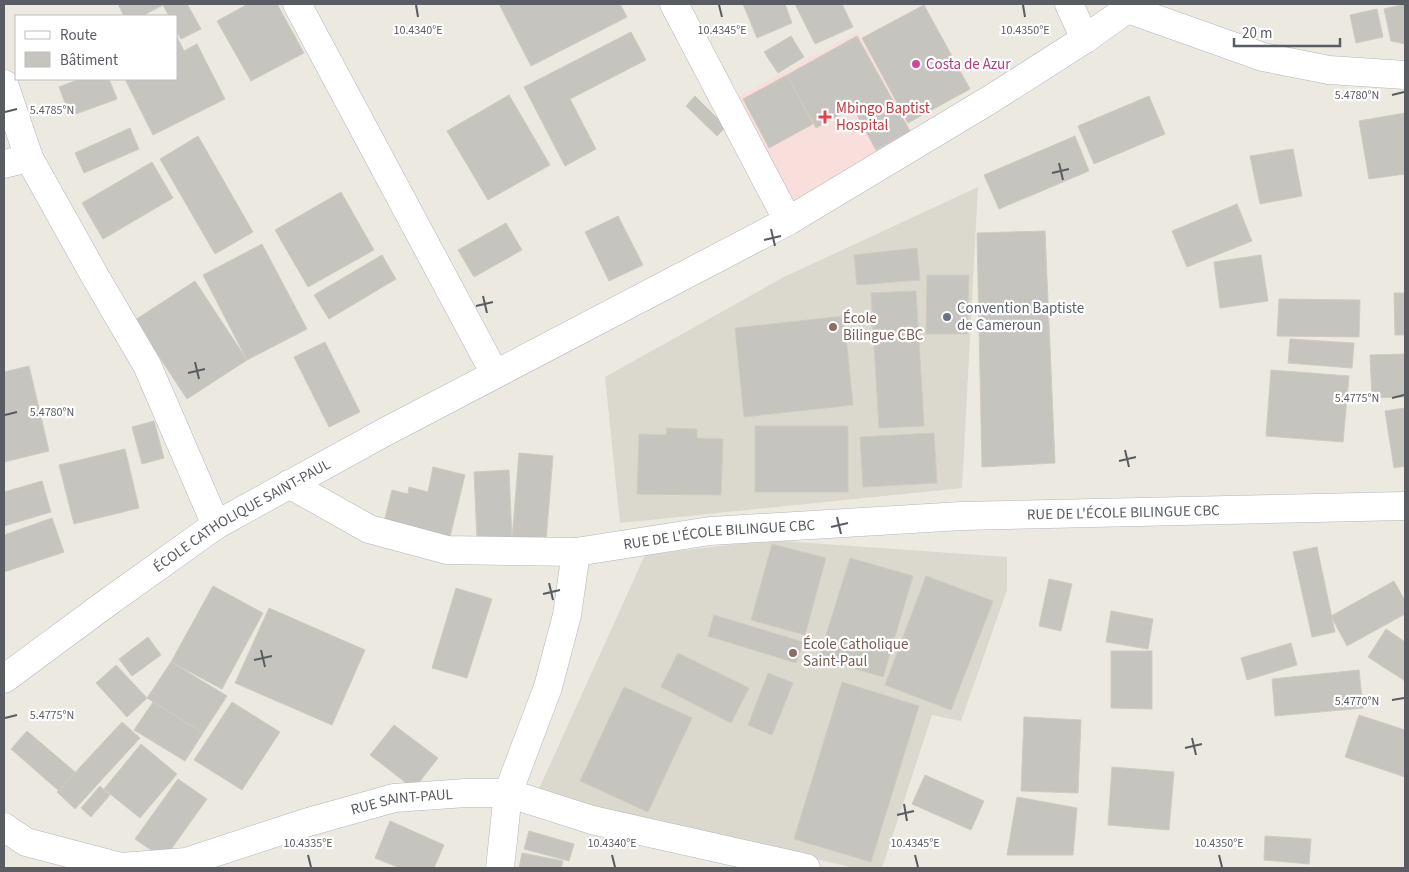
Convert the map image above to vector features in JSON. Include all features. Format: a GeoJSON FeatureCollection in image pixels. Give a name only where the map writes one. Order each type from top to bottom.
{"type":"FeatureCollection","features":[{"type":"Feature","properties":{"kind":"street"},"geometry":{"type":"LineString","coordinates":[[297,4],[495,374]]}},
{"type":"Feature","properties":{"kind":"street"},"geometry":{"type":"LineString","coordinates":[[674,4],[788,221]]}},
{"type":"Feature","properties":{"kind":"street"},"geometry":{"type":"LineString","coordinates":[[1069,4],[1085,39]]}},
{"type":"Feature","properties":{"kind":"street"},"geometry":{"type":"LineString","coordinates":[[1131,6],[1263,57],[1329,70],[1405,75]]}},
{"type":"Feature","properties":{"kind":"street","name":"ÉCOLE CATHOLIQUE SAINT-PAUL"},"geometry":{"type":"LineString","coordinates":[[4,679],[216,525],[495,374],[788,221],[975,109],[1085,39],[1131,6]]}},
{"type":"Feature","properties":{"kind":"street"},"geometry":{"type":"LineString","coordinates":[[4,84],[16,161],[96,278],[147,365],[216,525]]}},
{"type":"Feature","properties":{"kind":"street","name":"RUE DE L'ÉCOLE BILINGUE CBC"},"geometry":{"type":"LineString","coordinates":[[289,484],[369,529],[447,550],[576,552],[710,531],[962,516],[1405,506]]}},
{"type":"Feature","properties":{"kind":"street"},"geometry":{"type":"LineString","coordinates":[[500,868],[508,793],[548,687],[567,615],[576,552]]}},
{"type":"Feature","properties":{"kind":"street","name":"RUE SAINT-PAUL"},"geometry":{"type":"LineString","coordinates":[[4,827],[26,842],[121,867],[186,862],[305,823],[394,798],[466,793],[508,793],[592,820],[806,868]]}},
{"type":"Feature","properties":{"kind":"shaded area","name":"Mbingo Baptist Hospital"},"geometry":{"type":"Polygon","coordinates":[[[858,32],[914,135],[793,205],[736,98],[858,32]]]}},
{"type":"Feature","properties":{"kind":"shaded area","name":"École Bilingue CBC"},"geometry":{"type":"Polygon","coordinates":[[[978,187],[962,488],[620,523],[605,377],[784,277],[978,187]]]}},
{"type":"Feature","properties":{"kind":"shaded area","name":"École Catholique Saint-Paul"},"geometry":{"type":"Polygon","coordinates":[[[782,541],[1007,557],[1007,590],[961,721],[932,715],[882,868],[855,868],[562,801],[538,791],[645,555],[745,543],[782,541]]]}},
{"type":"Feature","properties":{"kind":"building"},"geometry":{"type":"Polygon","coordinates":[[[118,4],[187,4],[201,29],[181,39],[178,34],[178,15],[168,15],[163,5],[144,15],[124,15],[118,4]]]}},
{"type":"Feature","properties":{"kind":"building"},"geometry":{"type":"Polygon","coordinates":[[[248,4],[277,4],[304,53],[251,81],[217,21],[248,4]]]}},
{"type":"Feature","properties":{"kind":"building"},"geometry":{"type":"Polygon","coordinates":[[[499,4],[620,4],[627,17],[531,66],[499,4]]]}},
{"type":"Feature","properties":{"kind":"building"},"geometry":{"type":"Polygon","coordinates":[[[743,4],[785,4],[792,23],[757,38],[743,4]]]}},
{"type":"Feature","properties":{"kind":"building"},"geometry":{"type":"Polygon","coordinates":[[[795,4],[842,4],[853,27],[815,44],[795,4]]]}},
{"type":"Feature","properties":{"kind":"building"},"geometry":{"type":"Polygon","coordinates":[[[1405,4],[1405,44],[1391,41],[1384,9],[1405,4]]]}},
{"type":"Feature","properties":{"kind":"building","name":"Costa de Azur"},"geometry":{"type":"Polygon","coordinates":[[[924,5],[970,89],[908,123],[862,38],[924,5]]]}},
{"type":"Feature","properties":{"kind":"building"},"geometry":{"type":"Polygon","coordinates":[[[1377,9],[1383,37],[1356,43],[1350,15],[1377,9]]]}},
{"type":"Feature","properties":{"kind":"building"},"geometry":{"type":"Polygon","coordinates":[[[631,32],[646,60],[570,99],[596,149],[565,166],[524,87],[631,32]]]}},
{"type":"Feature","properties":{"kind":"building"},"geometry":{"type":"Polygon","coordinates":[[[791,36],[804,57],[778,73],[764,52],[791,36]]]}},
{"type":"Feature","properties":{"kind":"building"},"geometry":{"type":"Polygon","coordinates":[[[857,36],[910,131],[876,150],[853,108],[816,128],[787,75],[857,36]]]}},
{"type":"Feature","properties":{"kind":"building"},"geometry":{"type":"Polygon","coordinates":[[[178,39],[184,51],[197,44],[225,99],[153,135],[126,80],[178,80],[178,39]]]}},
{"type":"Feature","properties":{"kind":"building"},"geometry":{"type":"Polygon","coordinates":[[[787,75],[813,124],[769,148],[743,99],[787,75]]]}},
{"type":"Feature","properties":{"kind":"building"},"geometry":{"type":"Polygon","coordinates":[[[77,80],[109,80],[117,99],[70,116],[59,87],[77,80]]]}},
{"type":"Feature","properties":{"kind":"building"},"geometry":{"type":"Polygon","coordinates":[[[509,95],[550,165],[488,200],[447,131],[509,95]]]}},
{"type":"Feature","properties":{"kind":"building"},"geometry":{"type":"Polygon","coordinates":[[[695,96],[726,127],[717,136],[686,106],[695,96]]]}},
{"type":"Feature","properties":{"kind":"building"},"geometry":{"type":"Polygon","coordinates":[[[1149,96],[1165,134],[1094,164],[1078,126],[1149,96]]]}},
{"type":"Feature","properties":{"kind":"building"},"geometry":{"type":"Polygon","coordinates":[[[1405,113],[1405,174],[1369,179],[1359,121],[1405,113]]]}},
{"type":"Feature","properties":{"kind":"building"},"geometry":{"type":"Polygon","coordinates":[[[130,128],[139,149],[84,173],[75,153],[130,128]]]}},
{"type":"Feature","properties":{"kind":"building"},"geometry":{"type":"Polygon","coordinates":[[[198,136],[253,232],[215,254],[160,159],[198,136]]]}},
{"type":"Feature","properties":{"kind":"building"},"geometry":{"type":"Polygon","coordinates":[[[1075,136],[1089,171],[999,209],[984,175],[1075,136]]]}},
{"type":"Feature","properties":{"kind":"building"},"geometry":{"type":"Polygon","coordinates":[[[1293,149],[1302,196],[1260,204],[1250,156],[1293,149]]]}},
{"type":"Feature","properties":{"kind":"building"},"geometry":{"type":"Polygon","coordinates":[[[152,162],[173,198],[103,239],[82,203],[152,162]]]}},
{"type":"Feature","properties":{"kind":"building"},"geometry":{"type":"Polygon","coordinates":[[[341,192],[374,250],[308,287],[275,230],[341,192]]]}},
{"type":"Feature","properties":{"kind":"building"},"geometry":{"type":"Polygon","coordinates":[[[1237,204],[1252,241],[1187,267],[1172,231],[1237,204]]]}},
{"type":"Feature","properties":{"kind":"building"},"geometry":{"type":"Polygon","coordinates":[[[618,216],[643,265],[609,281],[585,232],[618,216]]]}},
{"type":"Feature","properties":{"kind":"building"},"geometry":{"type":"Polygon","coordinates":[[[506,223],[522,250],[474,277],[458,250],[506,223]]]}},
{"type":"Feature","properties":{"kind":"building"},"geometry":{"type":"Polygon","coordinates":[[[1045,231],[1055,463],[982,467],[977,233],[1045,231]]]}},
{"type":"Feature","properties":{"kind":"building"},"geometry":{"type":"Polygon","coordinates":[[[262,244],[307,329],[247,360],[203,275],[262,244]]]}},
{"type":"Feature","properties":{"kind":"building"},"geometry":{"type":"Polygon","coordinates":[[[917,248],[920,280],[857,285],[854,255],[917,248]]]}},
{"type":"Feature","properties":{"kind":"building"},"geometry":{"type":"Polygon","coordinates":[[[382,255],[396,279],[329,319],[314,295],[382,255]]]}},
{"type":"Feature","properties":{"kind":"building"},"geometry":{"type":"Polygon","coordinates":[[[1261,255],[1268,301],[1220,308],[1214,262],[1261,255]]]}},
{"type":"Feature","properties":{"kind":"building","name":"Convention Baptiste de Cameroun"},"geometry":{"type":"Polygon","coordinates":[[[927,275],[969,275],[967,334],[926,334],[927,275]]]}},
{"type":"Feature","properties":{"kind":"building"},"geometry":{"type":"Polygon","coordinates":[[[195,281],[247,360],[187,399],[135,320],[195,281]]]}},
{"type":"Feature","properties":{"kind":"building"},"geometry":{"type":"Polygon","coordinates":[[[916,291],[924,426],[879,428],[871,293],[916,291]]]}},
{"type":"Feature","properties":{"kind":"building"},"geometry":{"type":"Polygon","coordinates":[[[1394,293],[1405,293],[1405,335],[1395,335],[1394,293]]]}},
{"type":"Feature","properties":{"kind":"building"},"geometry":{"type":"Polygon","coordinates":[[[1279,299],[1360,300],[1359,337],[1277,336],[1279,299]]]}},
{"type":"Feature","properties":{"kind":"building"},"geometry":{"type":"Polygon","coordinates":[[[844,316],[853,405],[744,417],[735,328],[844,316]]]}},
{"type":"Feature","properties":{"kind":"building"},"geometry":{"type":"Polygon","coordinates":[[[1290,339],[1354,343],[1352,368],[1288,363],[1290,339]]]}},
{"type":"Feature","properties":{"kind":"building"},"geometry":{"type":"Polygon","coordinates":[[[325,342],[360,412],[329,427],[294,357],[325,342]]]}},
{"type":"Feature","properties":{"kind":"building"},"geometry":{"type":"Polygon","coordinates":[[[1405,354],[1405,397],[1372,398],[1370,355],[1405,354]]]}},
{"type":"Feature","properties":{"kind":"building"},"geometry":{"type":"Polygon","coordinates":[[[29,366],[49,451],[4,462],[4,372],[29,366]]]}},
{"type":"Feature","properties":{"kind":"building"},"geometry":{"type":"Polygon","coordinates":[[[1271,370],[1349,376],[1343,442],[1266,436],[1271,370]]]}},
{"type":"Feature","properties":{"kind":"building"},"geometry":{"type":"Polygon","coordinates":[[[1405,408],[1405,466],[1394,468],[1385,411],[1405,408]]]}},
{"type":"Feature","properties":{"kind":"building"},"geometry":{"type":"Polygon","coordinates":[[[154,421],[164,458],[142,464],[132,427],[154,421]]]}},
{"type":"Feature","properties":{"kind":"building"},"geometry":{"type":"Polygon","coordinates":[[[755,426],[848,426],[848,492],[755,492],[755,426]]]}},
{"type":"Feature","properties":{"kind":"building"},"geometry":{"type":"Polygon","coordinates":[[[666,428],[697,429],[697,438],[723,439],[721,495],[637,494],[639,434],[667,435],[666,428]]]}},
{"type":"Feature","properties":{"kind":"building"},"geometry":{"type":"Polygon","coordinates":[[[934,433],[937,483],[863,487],[860,437],[934,433]]]}},
{"type":"Feature","properties":{"kind":"building"},"geometry":{"type":"Polygon","coordinates":[[[125,449],[139,508],[74,524],[59,465],[125,449]]]}},
{"type":"Feature","properties":{"kind":"building"},"geometry":{"type":"Polygon","coordinates":[[[519,453],[553,456],[546,541],[512,539],[519,453]]]}},
{"type":"Feature","properties":{"kind":"building"},"geometry":{"type":"Polygon","coordinates":[[[433,467],[465,475],[450,537],[384,522],[392,490],[408,494],[409,487],[428,492],[433,467]]]}},
{"type":"Feature","properties":{"kind":"building"},"geometry":{"type":"Polygon","coordinates":[[[509,470],[512,539],[477,540],[474,472],[509,470]]]}},
{"type":"Feature","properties":{"kind":"building"},"geometry":{"type":"Polygon","coordinates":[[[42,481],[51,512],[4,526],[4,492],[42,481]]]}},
{"type":"Feature","properties":{"kind":"building"},"geometry":{"type":"Polygon","coordinates":[[[52,518],[64,552],[4,572],[4,535],[52,518]]]}},
{"type":"Feature","properties":{"kind":"building"},"geometry":{"type":"Polygon","coordinates":[[[772,544],[826,558],[805,635],[751,620],[772,544]]]}},
{"type":"Feature","properties":{"kind":"building"},"geometry":{"type":"Polygon","coordinates":[[[1317,547],[1335,632],[1312,637],[1293,552],[1317,547]]]}},
{"type":"Feature","properties":{"kind":"building"},"geometry":{"type":"Polygon","coordinates":[[[850,558],[913,576],[883,677],[819,658],[850,558]]]}},
{"type":"Feature","properties":{"kind":"building"},"geometry":{"type":"Polygon","coordinates":[[[926,576],[993,601],[951,710],[885,685],[926,576]]]}},
{"type":"Feature","properties":{"kind":"building"},"geometry":{"type":"Polygon","coordinates":[[[1049,579],[1072,584],[1061,631],[1039,626],[1049,579]]]}},
{"type":"Feature","properties":{"kind":"building"},"geometry":{"type":"Polygon","coordinates":[[[1394,581],[1405,601],[1405,614],[1347,646],[1331,616],[1394,581]]]}},
{"type":"Feature","properties":{"kind":"building"},"geometry":{"type":"Polygon","coordinates":[[[213,586],[263,613],[222,689],[171,662],[213,586]]]}},
{"type":"Feature","properties":{"kind":"building"},"geometry":{"type":"Polygon","coordinates":[[[456,588],[492,599],[467,678],[432,668],[456,588]]]}},
{"type":"Feature","properties":{"kind":"building"},"geometry":{"type":"Polygon","coordinates":[[[269,608],[365,650],[332,725],[235,683],[269,608]]]}},
{"type":"Feature","properties":{"kind":"building"},"geometry":{"type":"Polygon","coordinates":[[[1111,611],[1153,619],[1148,649],[1106,642],[1111,611]]]}},
{"type":"Feature","properties":{"kind":"building"},"geometry":{"type":"Polygon","coordinates":[[[714,615],[803,642],[796,663],[708,636],[714,615]]]}},
{"type":"Feature","properties":{"kind":"building"},"geometry":{"type":"Polygon","coordinates":[[[1386,629],[1405,642],[1405,681],[1368,657],[1386,629]]]}},
{"type":"Feature","properties":{"kind":"building"},"geometry":{"type":"Polygon","coordinates":[[[148,637],[161,655],[132,676],[119,659],[148,637]]]}},
{"type":"Feature","properties":{"kind":"building"},"geometry":{"type":"Polygon","coordinates":[[[1291,643],[1297,665],[1247,680],[1241,658],[1291,643]]]}},
{"type":"Feature","properties":{"kind":"building"},"geometry":{"type":"Polygon","coordinates":[[[1111,651],[1152,651],[1152,709],[1111,708],[1111,651]]]}},
{"type":"Feature","properties":{"kind":"building"},"geometry":{"type":"Polygon","coordinates":[[[678,653],[749,688],[731,723],[661,687],[678,653]]]}},
{"type":"Feature","properties":{"kind":"building"},"geometry":{"type":"Polygon","coordinates":[[[171,662],[227,696],[203,733],[147,698],[171,662]]]}},
{"type":"Feature","properties":{"kind":"building"},"geometry":{"type":"Polygon","coordinates":[[[116,665],[147,698],[127,717],[96,683],[116,665]]]}},
{"type":"Feature","properties":{"kind":"building"},"geometry":{"type":"Polygon","coordinates":[[[1359,670],[1363,708],[1275,716],[1272,679],[1359,670]]]}},
{"type":"Feature","properties":{"kind":"building"},"geometry":{"type":"Polygon","coordinates":[[[768,673],[793,683],[772,735],[748,725],[768,673]]]}},
{"type":"Feature","properties":{"kind":"building"},"geometry":{"type":"Polygon","coordinates":[[[842,682],[919,706],[871,862],[794,839],[842,682]]]}},
{"type":"Feature","properties":{"kind":"building"},"geometry":{"type":"Polygon","coordinates":[[[624,687],[692,718],[648,812],[580,781],[624,687]]]}},
{"type":"Feature","properties":{"kind":"building"},"geometry":{"type":"Polygon","coordinates":[[[153,702],[203,733],[185,761],[134,730],[153,702]]]}},
{"type":"Feature","properties":{"kind":"building"},"geometry":{"type":"Polygon","coordinates":[[[232,702],[280,732],[242,790],[194,760],[232,702]]]}},
{"type":"Feature","properties":{"kind":"building"},"geometry":{"type":"Polygon","coordinates":[[[1359,715],[1405,730],[1405,777],[1345,757],[1359,715]]]}},
{"type":"Feature","properties":{"kind":"building"},"geometry":{"type":"Polygon","coordinates":[[[1024,717],[1081,720],[1078,793],[1021,791],[1024,717]]]}},
{"type":"Feature","properties":{"kind":"building"},"geometry":{"type":"Polygon","coordinates":[[[122,722],[140,738],[75,809],[57,792],[122,722]]]}},
{"type":"Feature","properties":{"kind":"building"},"geometry":{"type":"Polygon","coordinates":[[[394,725],[438,758],[414,789],[370,755],[394,725]]]}},
{"type":"Feature","properties":{"kind":"building"},"geometry":{"type":"Polygon","coordinates":[[[27,731],[75,772],[59,791],[11,749],[27,731]]]}},
{"type":"Feature","properties":{"kind":"building"},"geometry":{"type":"Polygon","coordinates":[[[141,744],[177,774],[140,818],[104,789],[141,744]]]}},
{"type":"Feature","properties":{"kind":"building"},"geometry":{"type":"Polygon","coordinates":[[[1112,767],[1174,772],[1169,830],[1108,825],[1112,767]]]}},
{"type":"Feature","properties":{"kind":"building"},"geometry":{"type":"Polygon","coordinates":[[[925,775],[984,801],[971,830],[912,804],[925,775]]]}},
{"type":"Feature","properties":{"kind":"building"},"geometry":{"type":"Polygon","coordinates":[[[178,779],[207,799],[164,859],[135,839],[178,779]]]}},
{"type":"Feature","properties":{"kind":"building"},"geometry":{"type":"Polygon","coordinates":[[[100,786],[110,795],[91,817],[81,808],[100,786]]]}},
{"type":"Feature","properties":{"kind":"building"},"geometry":{"type":"Polygon","coordinates":[[[1017,797],[1077,808],[1073,855],[1007,855],[1017,797]]]}},
{"type":"Feature","properties":{"kind":"building"},"geometry":{"type":"Polygon","coordinates":[[[390,821],[444,845],[434,868],[400,868],[375,858],[390,821]]]}},
{"type":"Feature","properties":{"kind":"building"},"geometry":{"type":"Polygon","coordinates":[[[529,831],[574,844],[569,861],[524,849],[529,831]]]}},
{"type":"Feature","properties":{"kind":"building"},"geometry":{"type":"Polygon","coordinates":[[[1265,836],[1311,839],[1309,864],[1264,860],[1265,836]]]}},
{"type":"Feature","properties":{"kind":"building"},"geometry":{"type":"Polygon","coordinates":[[[522,853],[563,861],[561,868],[519,868],[522,853]]]}},
{"type":"Feature","properties":{"kind":"place","name":"Costa de Azur"},"geometry":{"type":"Point","coordinates":[916,64]}},
{"type":"Feature","properties":{"kind":"place","name":"Mbingo Baptist Hospital"},"geometry":{"type":"Point","coordinates":[825,117]}},
{"type":"Feature","properties":{"kind":"place","name":"Convention Baptiste de Cameroun"},"geometry":{"type":"Point","coordinates":[947,317]}},
{"type":"Feature","properties":{"kind":"place","name":"École Bilingue CBC"},"geometry":{"type":"Point","coordinates":[833,327]}},
{"type":"Feature","properties":{"kind":"place","name":"École Catholique Saint-Paul"},"geometry":{"type":"Point","coordinates":[793,653]}}]}
